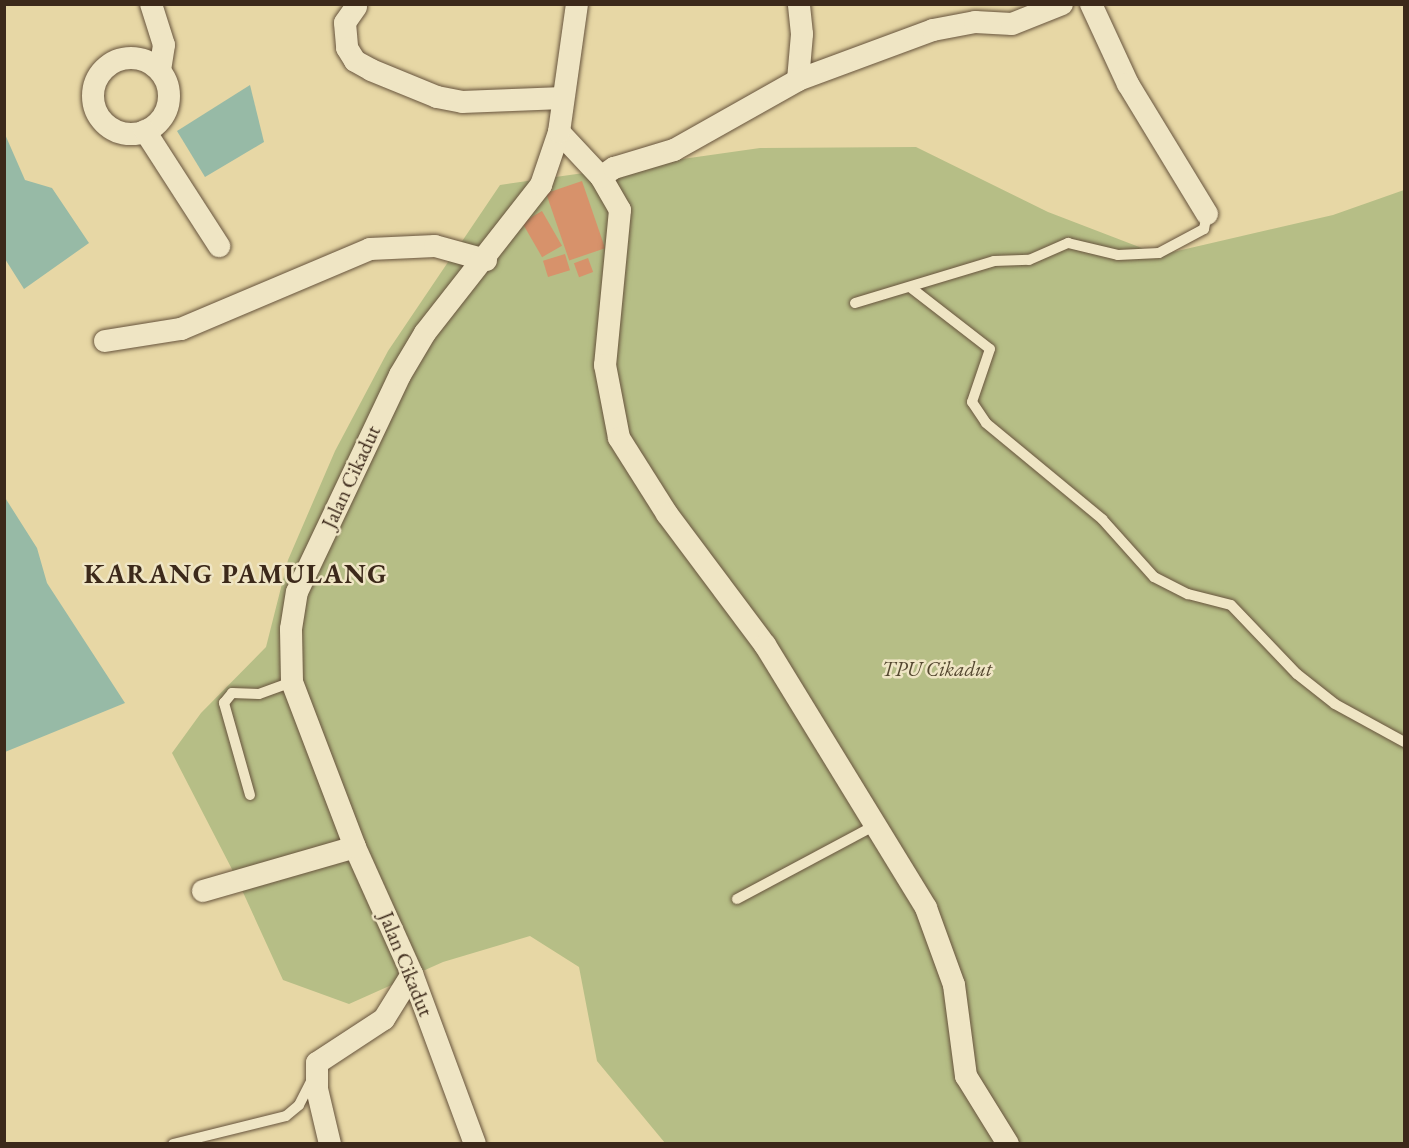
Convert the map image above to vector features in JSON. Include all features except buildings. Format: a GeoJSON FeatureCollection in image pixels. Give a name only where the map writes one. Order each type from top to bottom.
{"type":"FeatureCollection","features":[{"type":"Feature","properties":{"kind":"street"},"geometry":{"type":"LineString","coordinates":[[151,4],[164,45],[160,71],[168,105],[156,124],[145,131],[132,134],[106,125],[97,114],[94,87],[109,64],[122,59],[149,63],[160,71]]}},
{"type":"Feature","properties":{"kind":"street","name":"Jalan Cikadut"},"geometry":{"type":"LineString","coordinates":[[475,1143],[412,974],[354,847],[292,682],[297,592],[400,375],[425,333],[486,260],[541,184],[559,132],[577,4]]}},
{"type":"Feature","properties":{"kind":"street"},"geometry":{"type":"LineString","coordinates":[[798,80],[802,34],[799,4]]}},
{"type":"Feature","properties":{"kind":"street"},"geometry":{"type":"LineString","coordinates":[[601,177],[614,168],[674,150],[798,80],[933,30],[975,22],[1012,24],[1062,4]]}},
{"type":"Feature","properties":{"kind":"street"},"geometry":{"type":"LineString","coordinates":[[1091,4],[1128,84],[1207,214]]}},
{"type":"Feature","properties":{"kind":"street"},"geometry":{"type":"LineString","coordinates":[[356,7],[345,24],[347,48],[355,61],[371,70],[437,97],[462,102],[563,98]]}},
{"type":"Feature","properties":{"kind":"street"},"geometry":{"type":"LineString","coordinates":[[145,131],[219,246]]}},
{"type":"Feature","properties":{"kind":"street"},"geometry":{"type":"LineString","coordinates":[[559,132],[601,177],[620,210],[604,365],[619,438],[667,514],[765,645],[926,908],[954,985],[966,1076],[1008,1143]]}},
{"type":"Feature","properties":{"kind":"street"},"geometry":{"type":"LineString","coordinates":[[105,341],[181,329],[370,249],[435,246],[486,260]]}},
{"type":"Feature","properties":{"kind":"street"},"geometry":{"type":"LineString","coordinates":[[203,891],[354,847]]}},
{"type":"Feature","properties":{"kind":"street"},"geometry":{"type":"LineString","coordinates":[[330,1143],[315,1074],[325,1056],[384,1019],[412,974]]}},
{"type":"Feature","properties":{"kind":"lane"},"geometry":{"type":"LineString","coordinates":[[855,303],[994,261],[1029,260],[1068,243],[1118,255],[1160,254],[1204,229],[1207,214]]}},
{"type":"Feature","properties":{"kind":"lane"},"geometry":{"type":"LineString","coordinates":[[910,287],[990,349],[972,402],[986,423],[1102,519],[1154,577],[1188,594],[1231,605],[1297,674],[1335,704],[1404,742]]}},
{"type":"Feature","properties":{"kind":"lane"},"geometry":{"type":"LineString","coordinates":[[250,795],[224,703],[232,693],[259,694],[292,682]]}},
{"type":"Feature","properties":{"kind":"lane"},"geometry":{"type":"LineString","coordinates":[[737,899],[874,826]]}},
{"type":"Feature","properties":{"kind":"lane"},"geometry":{"type":"LineString","coordinates":[[173,1143],[286,1116],[299,1105],[315,1074]]}},
{"type":"Feature","properties":{"kind":"green space","name":"TPU Cikadut"},"geometry":{"type":"Polygon","coordinates":[[[916,147],[1048,212],[1160,255],[1333,215],[1404,190],[1404,1143],[665,1143],[597,1061],[579,967],[530,936],[443,962],[349,1004],[283,980],[236,877],[172,753],[201,713],[266,647],[288,560],[335,451],[388,351],[500,185],[760,148],[916,147]]]}},
{"type":"Feature","properties":{"kind":"shaded area"},"geometry":{"type":"Polygon","coordinates":[[[250,85],[264,142],[205,177],[177,131],[250,85]]]}},
{"type":"Feature","properties":{"kind":"shaded area"},"geometry":{"type":"Polygon","coordinates":[[[4,132],[25,180],[52,188],[89,243],[24,289],[5,259],[4,132]]]}},
{"type":"Feature","properties":{"kind":"shaded area"},"geometry":{"type":"Polygon","coordinates":[[[4,496],[37,548],[47,583],[125,703],[5,752],[4,496]]]}},
{"type":"Feature","properties":{"kind":"district","name":"KARANG PAMULANG"},"geometry":{"type":"Point","coordinates":[236,574]}}]}
